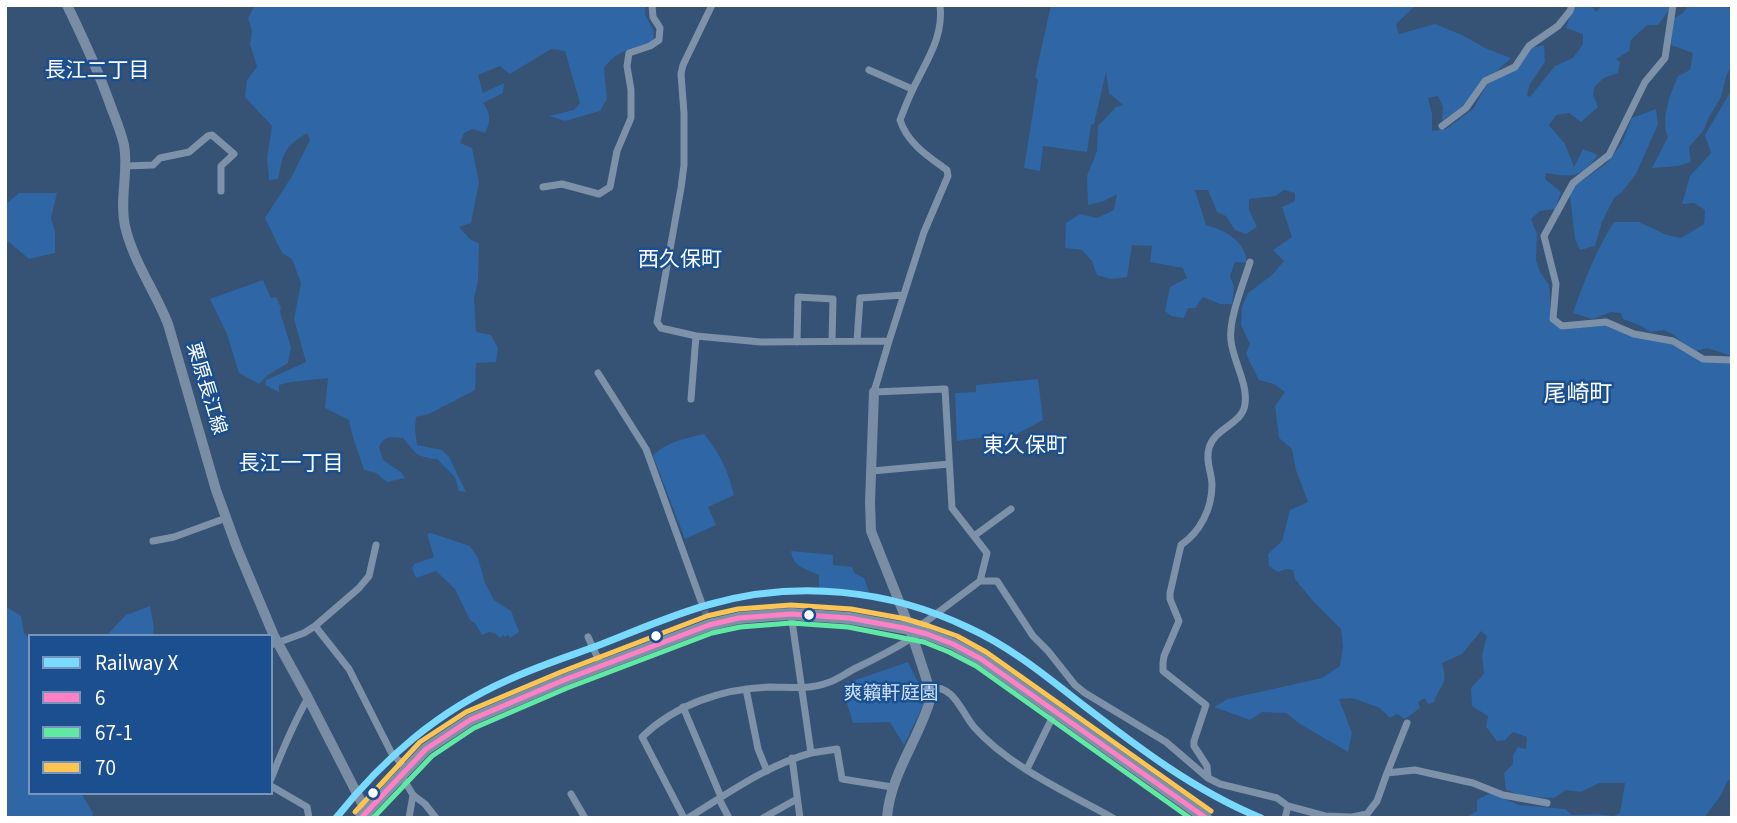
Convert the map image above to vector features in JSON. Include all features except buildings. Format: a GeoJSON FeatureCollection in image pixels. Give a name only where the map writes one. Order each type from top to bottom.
{"type":"FeatureCollection","features":[{"type":"Feature","properties":{"kind":"highway"},"geometry":{"type":"LineString","coordinates":[[365,815],[426,749],[470,720],[708,621],[792,614],[849,618],[911,634],[927,634],[953,644],[981,659],[1206,818]]}},
{"type":"Feature","properties":{"kind":"main road","name":"栗原長江線"},"geometry":{"type":"LineString","coordinates":[[67,5],[98,69],[119,127],[126,166],[123,205],[125,226],[141,268],[168,324],[226,518],[275,644],[308,698],[365,815]]}},
{"type":"Feature","properties":{"kind":"main road"},"geometry":{"type":"LineString","coordinates":[[874,392],[871,531],[911,634],[929,687],[930,700],[892,788],[887,818]]}},
{"type":"Feature","properties":{"kind":"street"},"geometry":{"type":"LineString","coordinates":[[543,187],[562,184],[599,194],[610,187],[617,151],[631,118],[631,90],[627,66],[629,53],[659,40],[660,29],[653,17],[652,5]]}},
{"type":"Feature","properties":{"kind":"street"},"geometry":{"type":"LineString","coordinates":[[712,5],[681,74],[684,165],[657,322],[661,328],[696,336],[761,342],[889,341]]}},
{"type":"Feature","properties":{"kind":"street"},"geometry":{"type":"LineString","coordinates":[[940,5],[942,19],[937,39],[900,120],[908,138],[947,170],[948,176],[924,232],[874,392],[945,389],[952,508],[987,553],[980,581]]}},
{"type":"Feature","properties":{"kind":"street"},"geometry":{"type":"LineString","coordinates":[[1442,126],[1466,108],[1485,81],[1515,66],[1529,46],[1558,26],[1572,5]]}},
{"type":"Feature","properties":{"kind":"street"},"geometry":{"type":"LineString","coordinates":[[1674,5],[1665,58],[1646,82],[1609,155],[1573,183],[1544,236],[1556,284],[1553,319],[1562,326],[1606,322],[1634,334],[1673,341],[1703,359],[1732,360]]}},
{"type":"Feature","properties":{"kind":"street"},"geometry":{"type":"LineString","coordinates":[[869,70],[912,89]]}},
{"type":"Feature","properties":{"kind":"street"},"geometry":{"type":"LineString","coordinates":[[126,166],[153,165],[160,158],[189,152],[212,135],[234,154],[220,166],[221,191]]}},
{"type":"Feature","properties":{"kind":"street"},"geometry":{"type":"LineString","coordinates":[[1208,778],[1206,766],[1194,746],[1206,705],[1163,671],[1163,663],[1179,621],[1170,600],[1170,593],[1181,545],[1193,537],[1209,505],[1212,485],[1208,449],[1213,438],[1242,413],[1246,402],[1230,336],[1250,262]]}},
{"type":"Feature","properties":{"kind":"street"},"geometry":{"type":"LineString","coordinates":[[858,341],[860,298],[903,295]]}},
{"type":"Feature","properties":{"kind":"street"},"geometry":{"type":"LineString","coordinates":[[797,342],[798,297],[833,299],[832,341]]}},
{"type":"Feature","properties":{"kind":"street"},"geometry":{"type":"LineString","coordinates":[[691,399],[696,336]]}},
{"type":"Feature","properties":{"kind":"street"},"geometry":{"type":"LineString","coordinates":[[598,373],[646,449],[701,601]]}},
{"type":"Feature","properties":{"kind":"street"},"geometry":{"type":"LineString","coordinates":[[872,471],[949,464]]}},
{"type":"Feature","properties":{"kind":"street"},"geometry":{"type":"LineString","coordinates":[[974,536],[1011,509]]}},
{"type":"Feature","properties":{"kind":"street"},"geometry":{"type":"LineString","coordinates":[[153,541],[174,537],[226,518]]}},
{"type":"Feature","properties":{"kind":"street"},"geometry":{"type":"LineString","coordinates":[[275,644],[315,626],[368,579],[376,545]]}},
{"type":"Feature","properties":{"kind":"street"},"geometry":{"type":"LineString","coordinates":[[892,788],[842,779],[837,749],[792,758],[686,818],[642,737],[657,722],[712,696],[769,687],[802,689],[827,683],[911,634],[980,581],[997,581],[1033,636],[1075,685],[1166,741],[1208,778],[1220,784],[1277,798],[1288,806],[1325,816],[1352,817],[1367,814],[1377,801],[1407,723]]}},
{"type":"Feature","properties":{"kind":"street"},"geometry":{"type":"LineString","coordinates":[[792,614],[811,753]]}},
{"type":"Feature","properties":{"kind":"street"},"geometry":{"type":"LineString","coordinates":[[315,626],[349,669],[413,795],[425,804],[436,818]]}},
{"type":"Feature","properties":{"kind":"street"},"geometry":{"type":"LineString","coordinates":[[588,637],[601,665]]}},
{"type":"Feature","properties":{"kind":"street"},"geometry":{"type":"LineString","coordinates":[[929,687],[942,688],[949,692],[974,727],[999,750],[1113,818]]}},
{"type":"Feature","properties":{"kind":"street"},"geometry":{"type":"LineString","coordinates":[[746,689],[758,749],[767,771]]}},
{"type":"Feature","properties":{"kind":"street"},"geometry":{"type":"LineString","coordinates":[[273,774],[308,698]]}},
{"type":"Feature","properties":{"kind":"street"},"geometry":{"type":"LineString","coordinates":[[684,707],[729,818]]}},
{"type":"Feature","properties":{"kind":"street"},"geometry":{"type":"LineString","coordinates":[[1027,769],[1055,712]]}},
{"type":"Feature","properties":{"kind":"street"},"geometry":{"type":"LineString","coordinates":[[792,758],[800,818]]}},
{"type":"Feature","properties":{"kind":"street"},"geometry":{"type":"LineString","coordinates":[[1387,773],[1415,770],[1473,783],[1503,795],[1547,803]]}},
{"type":"Feature","properties":{"kind":"street"},"geometry":{"type":"LineString","coordinates":[[273,787],[307,807],[309,818]]}},
{"type":"Feature","properties":{"kind":"street"},"geometry":{"type":"LineString","coordinates":[[571,794],[585,818]]}},
{"type":"Feature","properties":{"kind":"street"},"geometry":{"type":"LineString","coordinates":[[408,818],[413,795]]}},
{"type":"Feature","properties":{"kind":"street"},"geometry":{"type":"LineString","coordinates":[[763,818],[797,799]]}},
{"type":"Feature","properties":{"kind":"street"},"geometry":{"type":"LineString","coordinates":[[1285,818],[1288,806]]}},
{"type":"Feature","properties":{"kind":"green space"},"geometry":{"type":"Polygon","coordinates":[[[255,5],[645,5],[645,14],[654,32],[653,43],[620,53],[604,68],[607,99],[600,111],[565,121],[549,116],[574,110],[580,103],[565,51],[551,49],[510,74],[500,66],[478,75],[483,93],[504,83],[503,93],[483,103],[489,118],[485,133],[473,129],[464,133],[460,143],[472,148],[479,182],[471,223],[459,227],[479,244],[478,281],[474,298],[476,332],[491,335],[498,348],[496,362],[476,363],[475,390],[429,414],[416,417],[415,429],[417,445],[442,450],[449,457],[466,492],[459,491],[455,477],[437,459],[417,453],[403,438],[386,439],[379,447],[383,460],[401,472],[405,478],[387,482],[376,473],[364,470],[349,420],[325,408],[328,378],[279,385],[279,392],[265,385],[266,380],[306,362],[294,319],[301,283],[292,259],[282,253],[265,218],[292,176],[310,140],[307,133],[293,143],[283,157],[278,179],[269,180],[267,158],[272,126],[245,97],[247,80],[257,67],[250,44],[252,31],[248,18],[255,5]]]}},
{"type":"Feature","properties":{"kind":"green space"},"geometry":{"type":"Polygon","coordinates":[[[1051,5],[1416,5],[1396,24],[1399,34],[1435,24],[1511,58],[1496,72],[1482,79],[1467,103],[1442,121],[1443,107],[1438,96],[1428,98],[1432,131],[1446,129],[1473,109],[1488,83],[1517,69],[1530,48],[1544,45],[1545,62],[1530,84],[1527,95],[1530,97],[1555,66],[1573,58],[1583,44],[1583,34],[1566,28],[1574,5],[1591,5],[1596,12],[1602,5],[1669,5],[1669,10],[1658,25],[1647,25],[1631,40],[1629,51],[1616,59],[1620,62],[1618,73],[1604,78],[1595,86],[1593,95],[1598,107],[1581,122],[1569,113],[1556,115],[1549,125],[1565,144],[1574,167],[1583,149],[1598,155],[1582,172],[1570,175],[1546,173],[1545,179],[1561,192],[1555,209],[1540,211],[1531,219],[1537,234],[1536,260],[1549,285],[1550,319],[1561,328],[1606,325],[1672,343],[1702,362],[1732,362],[1732,778],[1704,818],[1465,818],[1477,811],[1477,800],[1490,793],[1519,805],[1565,809],[1572,815],[1614,816],[1620,813],[1625,783],[1599,783],[1581,792],[1566,790],[1554,798],[1527,797],[1506,790],[1504,773],[1513,764],[1513,755],[1518,747],[1526,749],[1527,737],[1513,732],[1505,740],[1497,741],[1486,727],[1488,716],[1472,706],[1471,688],[1484,674],[1482,655],[1487,636],[1481,631],[1462,654],[1442,663],[1444,681],[1434,702],[1428,704],[1425,698],[1418,702],[1420,708],[1405,719],[1397,714],[1390,718],[1380,708],[1352,698],[1339,699],[1352,733],[1348,752],[1286,713],[1262,712],[1250,720],[1214,707],[1228,699],[1322,678],[1340,666],[1343,647],[1341,629],[1312,600],[1295,579],[1293,570],[1278,572],[1269,566],[1268,554],[1282,541],[1290,510],[1308,502],[1296,470],[1292,449],[1279,438],[1275,406],[1285,392],[1274,384],[1259,380],[1246,354],[1250,344],[1241,325],[1242,307],[1248,293],[1272,275],[1284,261],[1273,250],[1292,237],[1282,207],[1295,201],[1295,193],[1284,190],[1276,196],[1249,199],[1249,210],[1257,227],[1246,234],[1235,230],[1226,216],[1217,212],[1208,190],[1195,190],[1206,225],[1221,230],[1243,248],[1247,263],[1235,262],[1230,276],[1234,287],[1232,304],[1220,304],[1203,297],[1195,308],[1188,308],[1184,318],[1171,316],[1165,311],[1170,287],[1187,278],[1183,268],[1150,262],[1152,246],[1132,245],[1127,277],[1110,279],[1097,275],[1092,261],[1082,250],[1065,248],[1066,223],[1080,214],[1097,218],[1114,210],[1117,194],[1088,205],[1087,176],[1097,151],[1098,126],[1116,107],[1123,105],[1109,93],[1106,72],[1094,124],[1091,125],[1087,152],[1043,146],[1040,171],[1024,168],[1038,80],[1035,77],[1051,5]]]}},
{"type":"Feature","properties":{"kind":"green space"},"geometry":{"type":"Polygon","coordinates":[[[1688,5],[1724,5],[1732,10],[1732,63],[1721,97],[1703,131],[1689,147],[1691,162],[1652,168],[1668,137],[1665,122],[1672,90],[1678,76],[1690,70],[1693,53],[1671,45],[1673,19],[1683,13],[1688,5]]]}},
{"type":"Feature","properties":{"kind":"green space"},"geometry":{"type":"Polygon","coordinates":[[[1732,89],[1732,356],[1707,348],[1696,351],[1664,330],[1651,332],[1623,319],[1621,313],[1611,312],[1592,319],[1573,313],[1591,266],[1614,222],[1639,222],[1667,235],[1681,238],[1704,224],[1705,210],[1694,203],[1682,204],[1690,176],[1711,153],[1705,135],[1732,89]]]}},
{"type":"Feature","properties":{"kind":"green space"},"geometry":{"type":"Polygon","coordinates":[[[1656,109],[1658,124],[1636,174],[1614,198],[1602,222],[1595,246],[1580,250],[1575,239],[1570,196],[1574,186],[1606,164],[1622,143],[1632,118],[1656,109]]]}},
{"type":"Feature","properties":{"kind":"green space"},"geometry":{"type":"Polygon","coordinates":[[[19,193],[57,193],[51,218],[55,232],[55,253],[29,259],[9,242],[5,243],[5,205],[19,193]]]}},
{"type":"Feature","properties":{"kind":"green space"},"geometry":{"type":"Polygon","coordinates":[[[263,280],[271,298],[276,297],[281,308],[291,347],[288,363],[259,384],[239,373],[227,334],[210,299],[263,280]]]}},
{"type":"Feature","properties":{"kind":"green space"},"geometry":{"type":"Polygon","coordinates":[[[1038,379],[1043,420],[1004,441],[1005,454],[994,456],[992,436],[957,441],[955,393],[976,392],[976,385],[1038,379]]]}},
{"type":"Feature","properties":{"kind":"green space"},"geometry":{"type":"Polygon","coordinates":[[[704,434],[723,463],[734,495],[708,507],[716,525],[685,539],[653,456],[670,444],[704,434]]]}},
{"type":"Feature","properties":{"kind":"green space"},"geometry":{"type":"Polygon","coordinates":[[[427,534],[470,546],[478,558],[485,583],[494,600],[511,611],[519,632],[510,638],[503,635],[500,638],[489,632],[482,635],[470,620],[455,589],[436,571],[416,578],[412,568],[414,564],[434,557],[427,534]]]}},
{"type":"Feature","properties":{"kind":"green space"},"geometry":{"type":"Polygon","coordinates":[[[791,551],[833,555],[833,565],[852,567],[854,573],[864,578],[869,592],[819,589],[819,575],[797,564],[791,551]]]}},
{"type":"Feature","properties":{"kind":"green space"},"geometry":{"type":"Polygon","coordinates":[[[5,606],[21,616],[24,633],[28,637],[28,795],[82,795],[93,813],[92,818],[5,818],[5,606]]]}},
{"type":"Feature","properties":{"kind":"green space"},"geometry":{"type":"Polygon","coordinates":[[[150,606],[153,634],[108,634],[126,615],[150,606]]]}},
{"type":"Feature","properties":{"kind":"green space","name":"爽籟軒庭園"},"geometry":{"type":"Polygon","coordinates":[[[908,662],[926,699],[904,745],[890,722],[853,723],[841,685],[908,662]]]}},
{"type":"Feature","properties":{"kind":"tunnel"},"geometry":{"type":"LineString","coordinates":[[701,601],[707,617]]}},
{"type":"Feature","properties":{"kind":"rail line","name":"X"},"geometry":{"type":"LineString","coordinates":[[336,818],[393,756],[435,721],[482,692],[542,666],[697,608],[743,597],[809,591],[842,592],[907,604],[969,628],[1028,663],[1168,768],[1213,795],[1261,818]]}},
{"type":"Feature","properties":{"kind":"transit line","name":"70"},"geometry":{"type":"LineString","coordinates":[[355,812],[420,742],[466,712],[707,616],[738,609],[791,605],[851,609],[906,619],[957,636],[986,652],[1211,811]]}},
{"type":"Feature","properties":{"kind":"transit line","name":"6"},"geometry":{"type":"LineString","coordinates":[[361,818],[426,749],[470,720],[564,680],[709,625],[739,618],[791,614],[849,618],[904,628],[953,644],[981,659],[1206,818]]}},
{"type":"Feature","properties":{"kind":"transit line","name":"67-1"},"geometry":{"type":"LineString","coordinates":[[373,818],[432,756],[474,728],[567,688],[712,633],[740,627],[791,623],[848,627],[924,642],[949,652],[976,666],[1190,818]]}},
{"type":"Feature","properties":{"kind":"district","name":"長江二丁目"},"geometry":{"type":"Point","coordinates":[97,72]}},
{"type":"Feature","properties":{"kind":"district","name":"西久保町"},"geometry":{"type":"Point","coordinates":[680,261]}},
{"type":"Feature","properties":{"kind":"district","name":"尾崎町"},"geometry":{"type":"Point","coordinates":[1578,396]}},
{"type":"Feature","properties":{"kind":"district","name":"東久保町"},"geometry":{"type":"Point","coordinates":[1025,447]}},
{"type":"Feature","properties":{"kind":"district","name":"長江一丁目"},"geometry":{"type":"Point","coordinates":[291,465]}}]}
